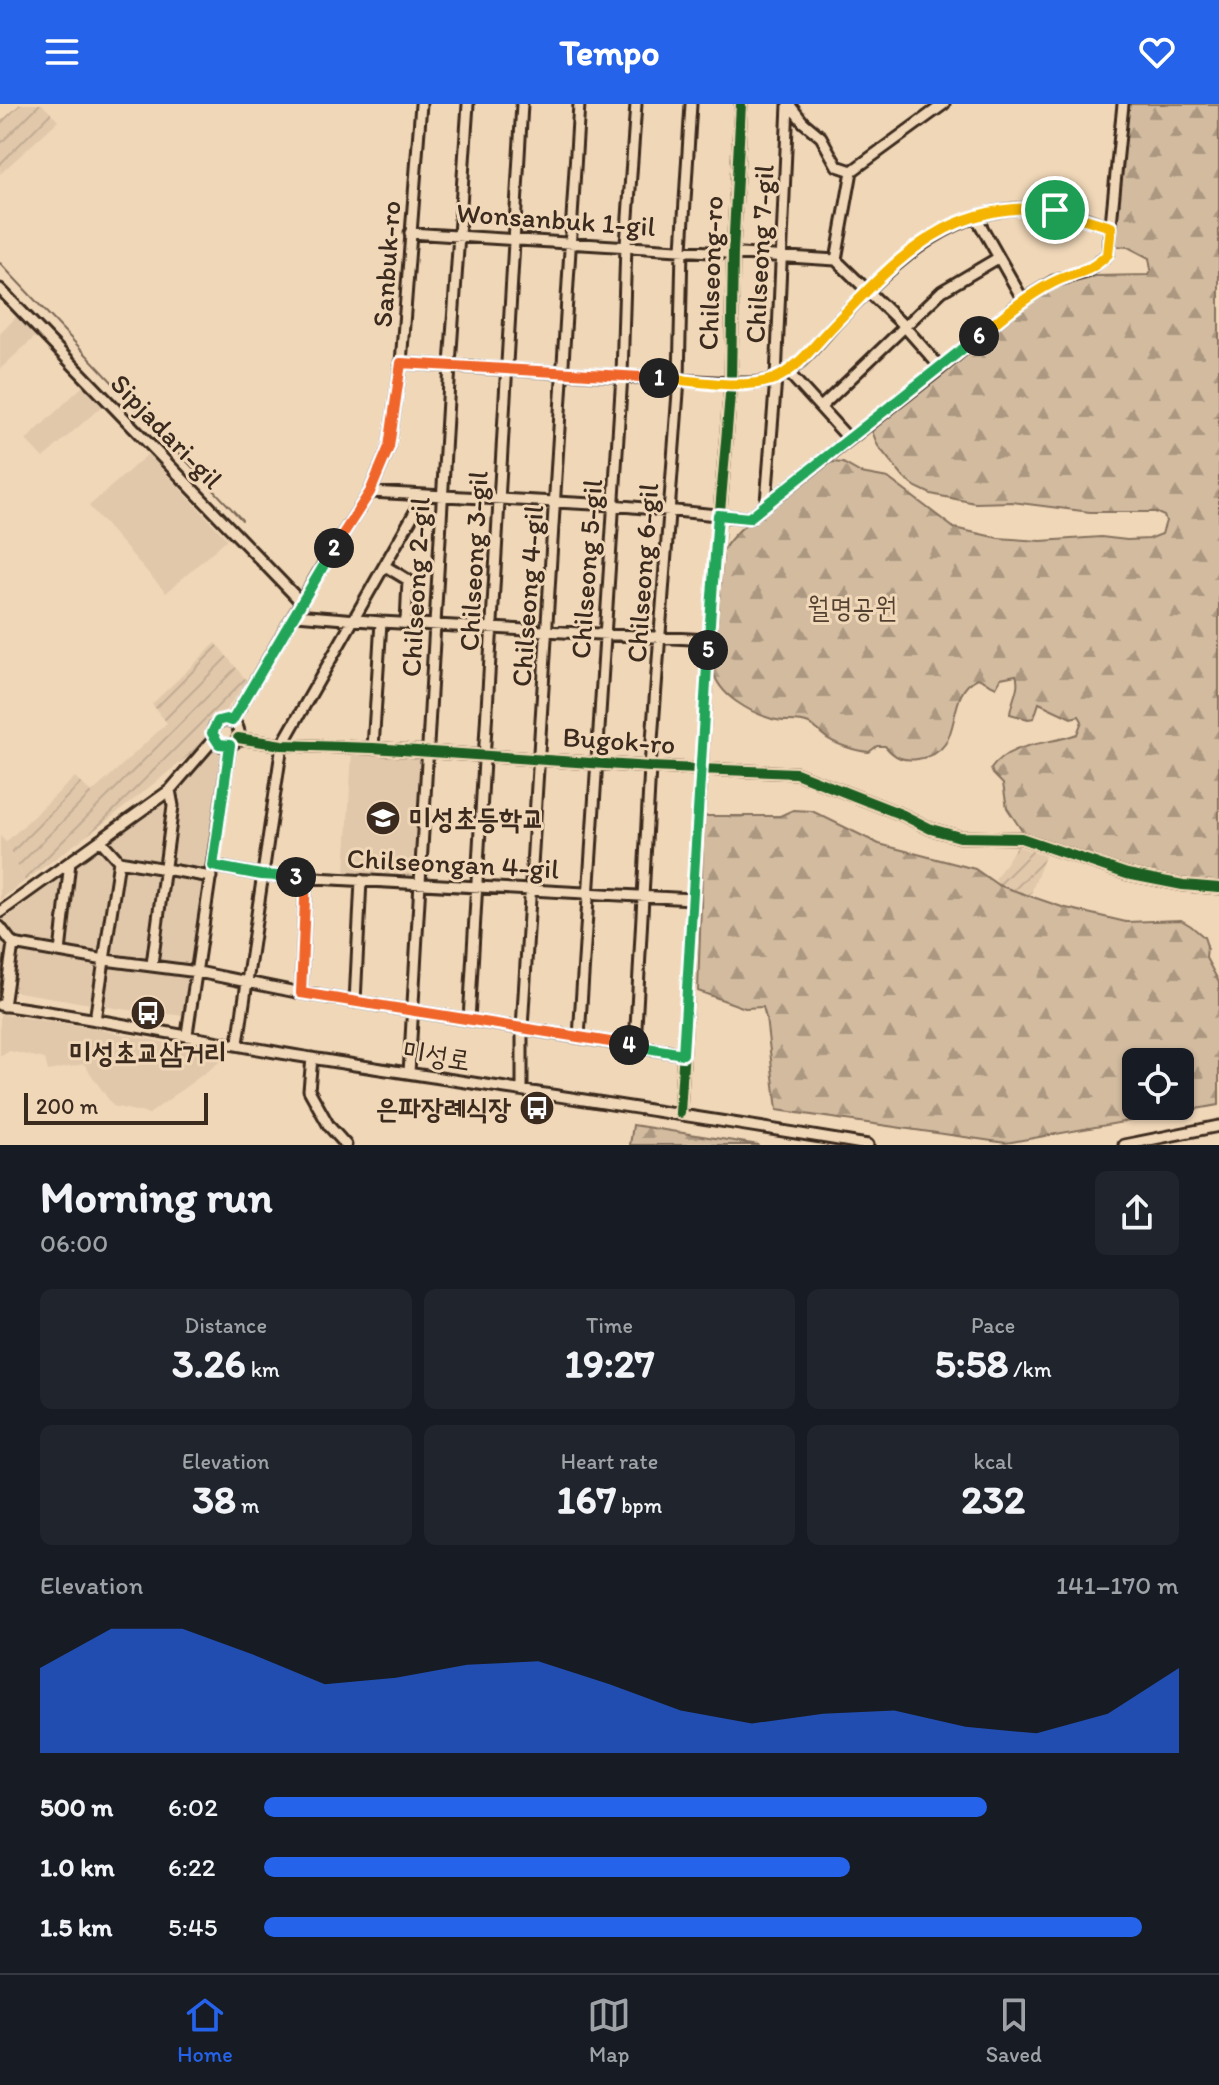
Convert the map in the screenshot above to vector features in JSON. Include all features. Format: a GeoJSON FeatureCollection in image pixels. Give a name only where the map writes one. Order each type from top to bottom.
{"type":"FeatureCollection","features":[{"type":"Feature","properties":{"kind":"street","name":"Sanbuk-ro"},"geometry":{"type":"LineString","coordinates":[[232,721],[370,492],[389,447],[401,363],[421,104]]}},
{"type":"Feature","properties":{"kind":"street","name":"Chilseong 2-gil"},"geometry":{"type":"LineString","coordinates":[[409,1073],[468,104]]}},
{"type":"Feature","properties":{"kind":"street","name":"Chilseong 3-gil"},"geometry":{"type":"LineString","coordinates":[[469,1020],[522,104]]}},
{"type":"Feature","properties":{"kind":"street","name":"Chilseong 4-gil"},"geometry":{"type":"LineString","coordinates":[[522,1090],[522,1028],[579,104]]}},
{"type":"Feature","properties":{"kind":"street","name":"Chilseong 5-gil"},"geometry":{"type":"LineString","coordinates":[[579,1037],[622,375],[626,245],[636,104]]}},
{"type":"Feature","properties":{"kind":"street","name":"Chilseong 6-gil"},"geometry":{"type":"LineString","coordinates":[[635,1046],[650,767],[679,379],[682,249],[691,104]]}},
{"type":"Feature","properties":{"kind":"street","name":"Chilseong-ro"},"geometry":{"type":"LineString","coordinates":[[680,1113],[709,640],[731,383],[733,252],[741,104]]}},
{"type":"Feature","properties":{"kind":"street"},"geometry":{"type":"LineString","coordinates":[[789,104],[803,122],[821,137],[837,166],[852,171]]}},
{"type":"Feature","properties":{"kind":"street","name":"Chilseong 7-gil"},"geometry":{"type":"LineString","coordinates":[[766,502],[776,378],[789,104]]}},
{"type":"Feature","properties":{"kind":"street"},"geometry":{"type":"LineString","coordinates":[[941,368],[904,326],[836,260],[852,171],[944,104]]}},
{"type":"Feature","properties":{"kind":"street"},"geometry":{"type":"LineString","coordinates":[[370,492],[612,505],[749,518],[1023,300],[1054,281],[1087,272],[1108,254],[1123,104]]}},
{"type":"Feature","properties":{"kind":"street"},"geometry":{"type":"LineString","coordinates":[[401,363],[731,383],[776,378],[800,361],[899,260],[952,224],[999,209],[1035,208],[1055,210],[1111,227]]}},
{"type":"Feature","properties":{"kind":"street"},"geometry":{"type":"LineString","coordinates":[[976,217],[1023,300]]}},
{"type":"Feature","properties":{"kind":"street","name":"Wonsanbuk 1-gil"},"geometry":{"type":"LineString","coordinates":[[410,233],[836,260]]}},
{"type":"Feature","properties":{"kind":"street"},"geometry":{"type":"LineString","coordinates":[[821,407],[942,291],[998,258]]}},
{"type":"Feature","properties":{"kind":"street","name":"Sipjadari-gil"},"geometry":{"type":"LineString","coordinates":[[0,289],[302,603]]}},
{"type":"Feature","properties":{"kind":"street"},"geometry":{"type":"LineString","coordinates":[[787,371],[849,439]]}},
{"type":"Feature","properties":{"kind":"street"},"geometry":{"type":"LineString","coordinates":[[238,1043],[282,745],[424,496]]}},
{"type":"Feature","properties":{"kind":"street"},"geometry":{"type":"LineString","coordinates":[[385,566],[408,580],[406,622]]}},
{"type":"Feature","properties":{"kind":"street"},"geometry":{"type":"LineString","coordinates":[[296,615],[709,640]]}},
{"type":"Feature","properties":{"kind":"street"},"geometry":{"type":"LineString","coordinates":[[373,748],[381,622]]}},
{"type":"Feature","properties":{"kind":"street"},"geometry":{"type":"LineString","coordinates":[[0,912],[170,790],[214,739],[215,724],[222,720],[232,721],[239,730],[234,742],[187,1034]]}},
{"type":"Feature","properties":{"kind":"street"},"geometry":{"type":"LineString","coordinates":[[214,739],[219,744],[234,742]]}},
{"type":"Feature","properties":{"kind":"street","name":"Bugok-ro"},"geometry":{"type":"LineString","coordinates":[[234,742],[796,773],[931,829],[960,837],[1021,838],[1087,863],[1127,874],[1183,885],[1219,888]]}},
{"type":"Feature","properties":{"kind":"street"},"geometry":{"type":"LineString","coordinates":[[152,964],[173,806],[170,790]]}},
{"type":"Feature","properties":{"kind":"street"},"geometry":{"type":"LineString","coordinates":[[95,1020],[119,861],[100,840]]}},
{"type":"Feature","properties":{"kind":"street","name":"Chilseongan 4-gil"},"geometry":{"type":"LineString","coordinates":[[119,861],[164,868],[261,875],[692,899]]}},
{"type":"Feature","properties":{"kind":"street"},"geometry":{"type":"LineString","coordinates":[[60,952],[70,862]]}},
{"type":"Feature","properties":{"kind":"street"},"geometry":{"type":"LineString","coordinates":[[301,993],[306,877]]}},
{"type":"Feature","properties":{"kind":"street"},"geometry":{"type":"LineString","coordinates":[[355,1002],[361,880]]}},
{"type":"Feature","properties":{"kind":"street"},"geometry":{"type":"LineString","coordinates":[[0,927],[13,944],[105,960],[152,964],[301,993],[683,1054]]}},
{"type":"Feature","properties":{"kind":"street"},"geometry":{"type":"LineString","coordinates":[[2,1006],[13,944]]}},
{"type":"Feature","properties":{"kind":"street","name":"미성로"},"geometry":{"type":"LineString","coordinates":[[2,1006],[868,1145]]}},
{"type":"Feature","properties":{"kind":"street"},"geometry":{"type":"LineString","coordinates":[[312,1058],[309,1090],[329,1126],[346,1145]]}},
{"type":"Feature","properties":{"kind":"street"},"geometry":{"type":"LineString","coordinates":[[1124,1145],[1219,1126]]}},
{"type":"Feature","properties":{"kind":"shaded area"},"geometry":{"type":"Polygon","coordinates":[[[20,104],[42,104],[58,121],[0,174],[0,122],[20,104]]]}},
{"type":"Feature","properties":{"kind":"shaded area"},"geometry":{"type":"Polygon","coordinates":[[[17,316],[36,336],[0,369],[0,334],[17,316]]]}},
{"type":"Feature","properties":{"kind":"shaded area"},"geometry":{"type":"Polygon","coordinates":[[[84,385],[102,406],[43,458],[26,440],[84,385]]]}},
{"type":"Feature","properties":{"kind":"shaded area"},"geometry":{"type":"Polygon","coordinates":[[[148,454],[227,539],[166,593],[89,506],[148,454]]]}},
{"type":"Feature","properties":{"kind":"shaded area"},"geometry":{"type":"Polygon","coordinates":[[[216,643],[247,681],[197,749],[25,881],[6,842],[75,777],[92,793],[167,723],[152,704],[216,643]]]}},
{"type":"Feature","properties":{"kind":"shaded area"},"geometry":{"type":"Polygon","coordinates":[[[218,747],[225,749],[186,1016],[121,1009],[0,989],[0,922],[141,818],[218,747]]]}},
{"type":"Feature","properties":{"kind":"shaded area","name":"미성초등학교"},"geometry":{"type":"Polygon","coordinates":[[[352,752],[421,758],[415,873],[411,877],[345,873],[352,752]]]}},
{"type":"Feature","properties":{"kind":"shaded area"},"geometry":{"type":"Polygon","coordinates":[[[0,836],[25,881],[0,900],[0,836]]]}},
{"type":"Feature","properties":{"kind":"shaded area"},"geometry":{"type":"Polygon","coordinates":[[[1017,846],[1045,856],[1030,896],[998,885],[995,879],[1017,846]]]}},
{"type":"Feature","properties":{"kind":"shaded area"},"geometry":{"type":"Polygon","coordinates":[[[0,1014],[81,1026],[229,1055],[149,1114],[113,1106],[84,1064],[48,1071],[45,1059],[10,1051],[0,1056],[0,1014]]]}},
{"type":"Feature","properties":{"kind":"green space","name":"월명공원"},"geometry":{"type":"Polygon","coordinates":[[[1129,104],[1219,104],[1219,887],[1117,869],[1028,840],[1007,808],[1003,784],[991,769],[1009,753],[1077,734],[1082,721],[1079,716],[1071,718],[1039,703],[1034,718],[1010,714],[1016,675],[1001,678],[996,687],[978,678],[967,686],[960,697],[944,746],[934,754],[908,760],[896,756],[885,746],[877,746],[869,752],[851,749],[827,738],[809,724],[777,720],[754,712],[728,695],[713,670],[723,551],[739,530],[819,466],[843,463],[861,473],[888,478],[954,528],[998,538],[1041,541],[1101,537],[1127,540],[1149,539],[1162,534],[1166,521],[1164,516],[1155,512],[1090,512],[1012,502],[975,503],[931,494],[904,478],[878,446],[872,431],[1000,325],[1056,285],[1096,276],[1148,275],[1151,270],[1149,258],[1128,247],[1114,246],[1129,104]]]}},
{"type":"Feature","properties":{"kind":"green space"},"geometry":{"type":"Polygon","coordinates":[[[793,810],[812,811],[879,844],[975,869],[998,885],[1062,907],[1126,922],[1181,920],[1204,937],[1206,958],[1219,982],[1219,1105],[1194,1109],[1194,1048],[1122,1048],[1122,1120],[1135,1120],[1006,1143],[777,1110],[763,1007],[745,1008],[698,991],[704,816],[780,816],[793,810]]]}},
{"type":"Feature","properties":{"kind":"green space"},"geometry":{"type":"Polygon","coordinates":[[[633,1125],[759,1145],[630,1145],[633,1125]]]}},
{"type":"Feature","properties":{"kind":"waterway"},"geometry":{"type":"LineString","coordinates":[[0,263],[242,520]]}},
{"type":"Feature","properties":{"kind":"cycle path"},"geometry":{"type":"LineString","coordinates":[[680,1113],[709,640],[731,383],[733,252],[741,104]]}},
{"type":"Feature","properties":{"kind":"cycle path"},"geometry":{"type":"LineString","coordinates":[[238,738],[282,745],[796,773],[931,829],[960,837],[1021,838],[1127,874],[1183,885],[1219,888]]}},
{"type":"Feature","properties":{"kind":"place","name":"미성초등학교"},"geometry":{"type":"Point","coordinates":[383,818]}},
{"type":"Feature","properties":{"kind":"place","name":"미성초교삼거리"},"geometry":{"type":"Point","coordinates":[148,1013]}},
{"type":"Feature","properties":{"kind":"place","name":"은파장례식장"},"geometry":{"type":"Point","coordinates":[537,1108]}},
{"type":"Feature","properties":{"kind":"route"},"geometry":{"type":"LineString","coordinates":[[999,209],[1055,210],[1111,227],[1108,254],[1087,272],[1054,281],[1023,300],[749,518],[718,515],[683,1054],[301,993],[306,877],[261,875],[213,866],[230,745],[219,744],[212,733],[218,721],[232,721],[326,560],[370,492],[389,447],[401,363],[731,383],[776,378],[800,361],[899,260],[930,237],[952,224],[999,209]]}}]}
